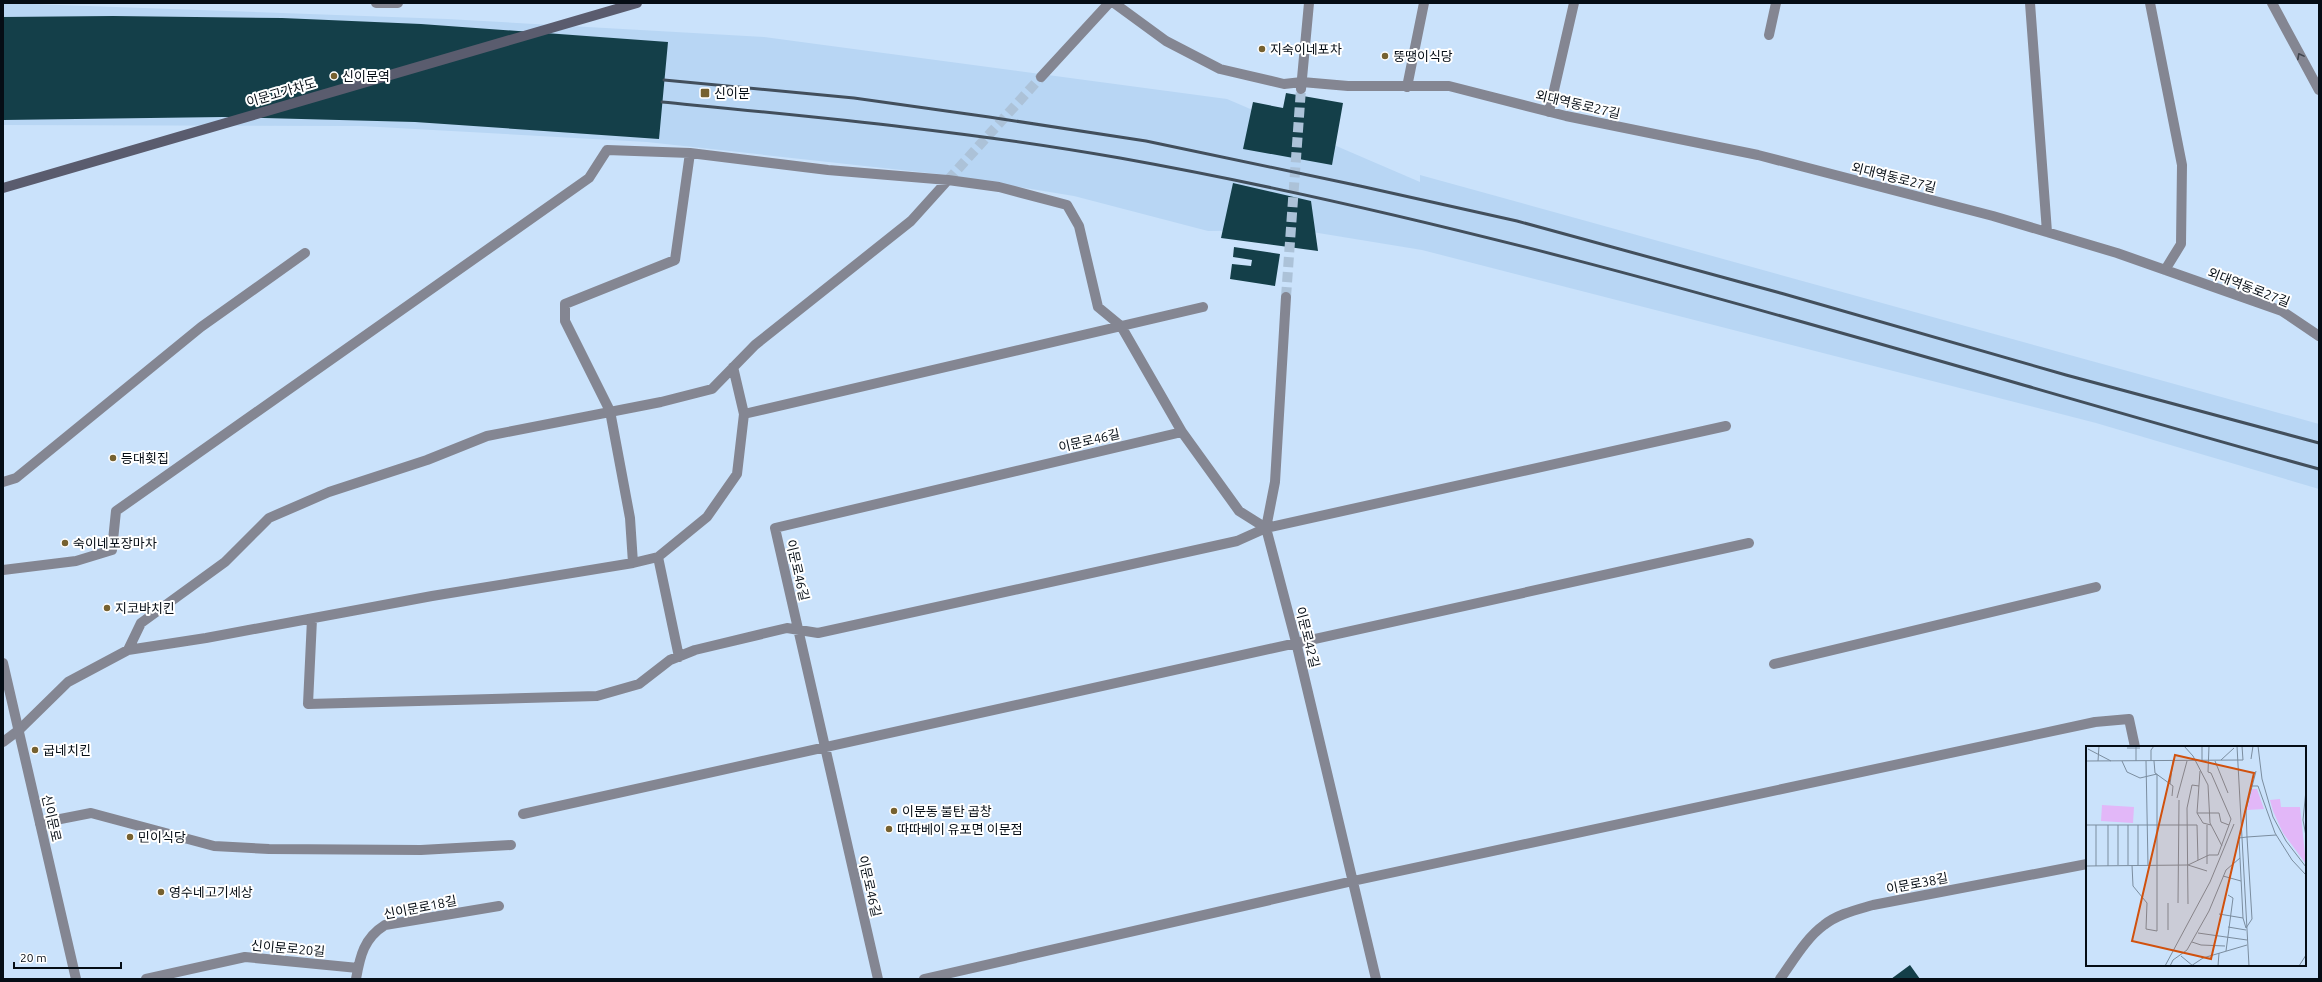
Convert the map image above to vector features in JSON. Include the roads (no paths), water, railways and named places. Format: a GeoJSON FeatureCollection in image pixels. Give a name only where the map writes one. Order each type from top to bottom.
{"type":"FeatureCollection","features":[{"type":"Feature","properties":{"kind":"main road","name":"이문고가차도"},"geometry":{"type":"LineString","coordinates":[[3,188],[637,3]]}},
{"type":"Feature","properties":{"kind":"street"},"geometry":{"type":"LineString","coordinates":[[376,3],[398,3]]}},
{"type":"Feature","properties":{"kind":"street"},"geometry":{"type":"LineString","coordinates":[[1041,77],[1109,3]]}},
{"type":"Feature","properties":{"kind":"street","name":"외대역동로27길"},"geometry":{"type":"LineString","coordinates":[[1114,3],[1166,41],[1220,69],[1284,84],[1301,86],[1449,86],[1549,112],[1758,155],[1993,216],[2165,270],[2282,311],[2319,336]]}},
{"type":"Feature","properties":{"kind":"street"},"geometry":{"type":"LineString","coordinates":[[1301,86],[1309,3]]}},
{"type":"Feature","properties":{"kind":"street"},"geometry":{"type":"LineString","coordinates":[[1407,87],[1424,3]]}},
{"type":"Feature","properties":{"kind":"street"},"geometry":{"type":"LineString","coordinates":[[1549,112],[1574,3]]}},
{"type":"Feature","properties":{"kind":"street"},"geometry":{"type":"LineString","coordinates":[[1769,35],[1776,3]]}},
{"type":"Feature","properties":{"kind":"street"},"geometry":{"type":"LineString","coordinates":[[2030,3],[2047,232]]}},
{"type":"Feature","properties":{"kind":"street"},"geometry":{"type":"LineString","coordinates":[[2150,3],[2182,165],[2181,244],[2165,270]]}},
{"type":"Feature","properties":{"kind":"street"},"geometry":{"type":"LineString","coordinates":[[2272,3],[2319,90]]}},
{"type":"Feature","properties":{"kind":"street"},"geometry":{"type":"LineString","coordinates":[[3,570],[76,561],[112,550],[116,511],[589,178],[607,150],[690,153],[828,170],[948,180],[999,187],[1068,205],[1080,226],[1098,307],[1121,326],[1182,432],[1239,511],[1266,528]]}},
{"type":"Feature","properties":{"kind":"street"},"geometry":{"type":"LineString","coordinates":[[633,563],[630,518],[610,411],[565,321],[565,304],[675,260],[690,153]]}},
{"type":"Feature","properties":{"kind":"street"},"geometry":{"type":"LineString","coordinates":[[128,650],[141,623],[225,562],[269,518],[329,492],[427,460],[487,436],[661,402],[712,389],[754,345],[911,221],[948,180]]}},
{"type":"Feature","properties":{"kind":"street"},"geometry":{"type":"LineString","coordinates":[[3,482],[16,478],[201,327],[305,253]]}},
{"type":"Feature","properties":{"kind":"street","name":"이문로42길"},"geometry":{"type":"LineString","coordinates":[[1286,297],[1275,482],[1266,528],[1296,642],[1376,979]]}},
{"type":"Feature","properties":{"kind":"street"},"geometry":{"type":"LineString","coordinates":[[744,414],[1203,307]]}},
{"type":"Feature","properties":{"kind":"street"},"geometry":{"type":"LineString","coordinates":[[3,742],[19,730],[68,682],[128,650],[312,619],[432,596],[633,563],[658,557],[707,517],[737,474],[744,414],[733,367]]}},
{"type":"Feature","properties":{"kind":"street"},"geometry":{"type":"LineString","coordinates":[[312,619],[308,704],[597,696],[639,684],[670,660],[695,650],[787,628],[818,633],[1237,541],[1266,528],[1726,426]]}},
{"type":"Feature","properties":{"kind":"street","name":"이문로46길"},"geometry":{"type":"LineString","coordinates":[[878,979],[775,528],[1182,432]]}},
{"type":"Feature","properties":{"kind":"street"},"geometry":{"type":"LineString","coordinates":[[523,814],[1749,543]]}},
{"type":"Feature","properties":{"kind":"street"},"geometry":{"type":"LineString","coordinates":[[658,557],[679,657]]}},
{"type":"Feature","properties":{"kind":"street"},"geometry":{"type":"LineString","coordinates":[[1774,664],[2096,587]]}},
{"type":"Feature","properties":{"kind":"street","name":"신이문로"},"geometry":{"type":"LineString","coordinates":[[3,662],[76,979]]}},
{"type":"Feature","properties":{"kind":"street"},"geometry":{"type":"LineString","coordinates":[[924,979],[1353,881],[2095,722],[2129,719],[2135,746]]}},
{"type":"Feature","properties":{"kind":"street"},"geometry":{"type":"LineString","coordinates":[[40,823],[91,813],[214,846],[269,849],[421,850],[511,845]]}},
{"type":"Feature","properties":{"kind":"street","name":"이문로38길"},"geometry":{"type":"LineString","coordinates":[[1780,979],[1814,934],[1836,917],[1873,905],[2086,864]]}},
{"type":"Feature","properties":{"kind":"street","name":"신이문로18길"},"geometry":{"type":"LineString","coordinates":[[356,979],[365,944],[373,933],[385,926],[499,906]]}},
{"type":"Feature","properties":{"kind":"street","name":"신이문로20길"},"geometry":{"type":"LineString","coordinates":[[146,979],[245,957],[358,968]]}},
{"type":"Feature","properties":{"kind":"tunnel"},"geometry":{"type":"LineString","coordinates":[[948,180],[1041,77]]}},
{"type":"Feature","properties":{"kind":"tunnel"},"geometry":{"type":"LineString","coordinates":[[1286,297],[1301,89]]}},
{"type":"Feature","properties":{"kind":"railway"},"geometry":{"type":"LineString","coordinates":[[664,80],[854,98],[989,117],[1146,141],[1360,186],[1517,221],[1784,294],[2066,375],[2319,443]]}},
{"type":"Feature","properties":{"kind":"railway"},"geometry":{"type":"LineString","coordinates":[[662,102],[949,132],[1063,148],[1272,188],[1423,222],[1573,259],[2319,469]]}},
{"type":"Feature","properties":{"kind":"place","name":"지숙이네포차"},"geometry":{"type":"Point","coordinates":[1262,49]}},
{"type":"Feature","properties":{"kind":"place","name":"뚱땡이식당"},"geometry":{"type":"Point","coordinates":[1385,56]}},
{"type":"Feature","properties":{"kind":"place","name":"신이문역"},"geometry":{"type":"Point","coordinates":[334,76]}},
{"type":"Feature","properties":{"kind":"place","name":"신이문"},"geometry":{"type":"Point","coordinates":[705,93]}},
{"type":"Feature","properties":{"kind":"place","name":"등대횟집"},"geometry":{"type":"Point","coordinates":[113,458]}},
{"type":"Feature","properties":{"kind":"place","name":"숙이네포장마차"},"geometry":{"type":"Point","coordinates":[65,543]}},
{"type":"Feature","properties":{"kind":"place","name":"지코바치킨"},"geometry":{"type":"Point","coordinates":[107,608]}},
{"type":"Feature","properties":{"kind":"place","name":"굽네치킨"},"geometry":{"type":"Point","coordinates":[35,750]}},
{"type":"Feature","properties":{"kind":"place","name":"이문동 불탄 곱창"},"geometry":{"type":"Point","coordinates":[894,811]}},
{"type":"Feature","properties":{"kind":"place","name":"따따베이 유포면 이문점"},"geometry":{"type":"Point","coordinates":[889,829]}},
{"type":"Feature","properties":{"kind":"place","name":"민이식당"},"geometry":{"type":"Point","coordinates":[130,837]}},
{"type":"Feature","properties":{"kind":"place","name":"영수네고기세상"},"geometry":{"type":"Point","coordinates":[161,892]}}]}
